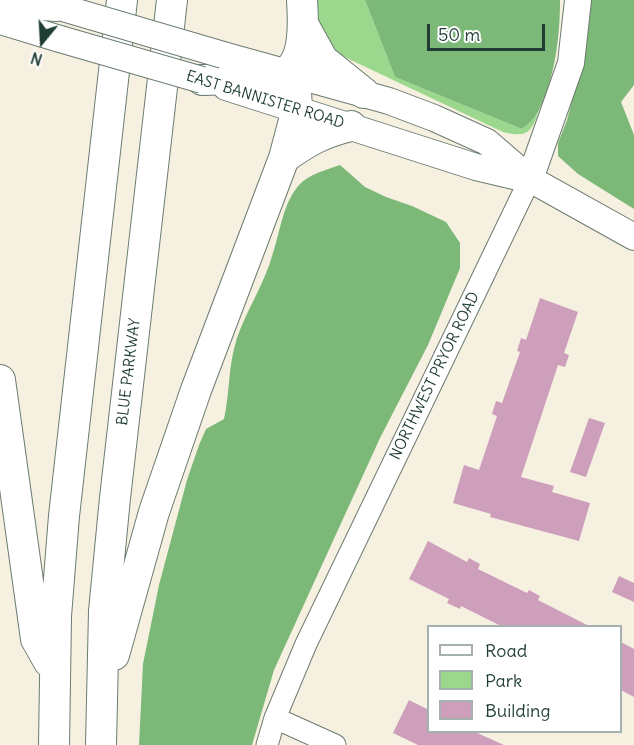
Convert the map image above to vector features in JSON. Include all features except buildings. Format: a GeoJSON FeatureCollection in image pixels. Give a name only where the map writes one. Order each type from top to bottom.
{"type":"FeatureCollection","features":[{"type":"Feature","properties":{"kind":"highway"},"geometry":{"type":"LineString","coordinates":[[54,745],[56,616],[64,516],[122,0]]}},
{"type":"Feature","properties":{"kind":"highway","name":"BLUE PARKWAY"},"geometry":{"type":"LineString","coordinates":[[101,745],[104,611],[172,0]]}},
{"type":"Feature","properties":{"kind":"highway"},"geometry":{"type":"LineString","coordinates":[[0,6],[19,3],[52,5]]}},
{"type":"Feature","properties":{"kind":"highway"},"geometry":{"type":"LineString","coordinates":[[202,80],[224,79],[253,82],[283,77],[298,59],[303,12]]}},
{"type":"Feature","properties":{"kind":"highway"},"geometry":{"type":"LineString","coordinates":[[303,12],[322,60],[364,93]]}},
{"type":"Feature","properties":{"kind":"highway"},"geometry":{"type":"LineString","coordinates":[[101,702],[154,512],[195,390],[284,158],[297,110],[296,91],[287,72]]}},
{"type":"Feature","properties":{"kind":"highway"},"geometry":{"type":"LineString","coordinates":[[284,158],[327,132],[351,126]]}},
{"type":"Feature","properties":{"kind":"highway"},"geometry":{"type":"LineString","coordinates":[[0,380],[36,639],[55,672]]}},
{"type":"Feature","properties":{"kind":"main road","name":"NORTHWEST PRYOR ROAD"},"geometry":{"type":"LineString","coordinates":[[530,179],[571,63],[578,0]]}},
{"type":"Feature","properties":{"kind":"main road","name":"EAST BANNISTER ROAD"},"geometry":{"type":"LineString","coordinates":[[52,5],[364,93],[434,118],[487,142],[530,179],[634,237]]}},
{"type":"Feature","properties":{"kind":"main road","name":"EAST BANNISTER ROAD"},"geometry":{"type":"LineString","coordinates":[[0,21],[202,80],[476,167],[530,179]]}},
{"type":"Feature","properties":{"kind":"street","name":"NORTHWEST PRYOR ROAD"},"geometry":{"type":"LineString","coordinates":[[267,745],[275,718],[306,644],[530,179]]}},
{"type":"Feature","properties":{"kind":"street"},"geometry":{"type":"LineString","coordinates":[[275,718],[335,745]]}},
{"type":"Feature","properties":{"kind":"green space"},"geometry":{"type":"Polygon","coordinates":[[[312,0],[365,0],[395,77],[522,129],[538,114],[532,126],[522,134],[503,132],[336,53],[325,43],[312,0]]]}},
{"type":"Feature","properties":{"kind":"green space"},"geometry":{"type":"Polygon","coordinates":[[[365,0],[560,0],[555,57],[549,85],[537,114],[522,129],[395,77],[365,0]]]}},
{"type":"Feature","properties":{"kind":"green space"},"geometry":{"type":"Polygon","coordinates":[[[588,0],[634,0],[634,85],[621,102],[634,135],[634,209],[578,174],[558,156],[558,143],[567,120],[583,59],[588,0]]]}},
{"type":"Feature","properties":{"kind":"green space"},"geometry":{"type":"Polygon","coordinates":[[[340,165],[365,187],[446,222],[460,243],[460,268],[428,345],[380,438],[274,670],[252,745],[139,745],[143,664],[159,585],[187,480],[199,445],[206,429],[224,419],[237,338],[270,264],[289,200],[299,185],[308,178],[340,165]]]}}]}
